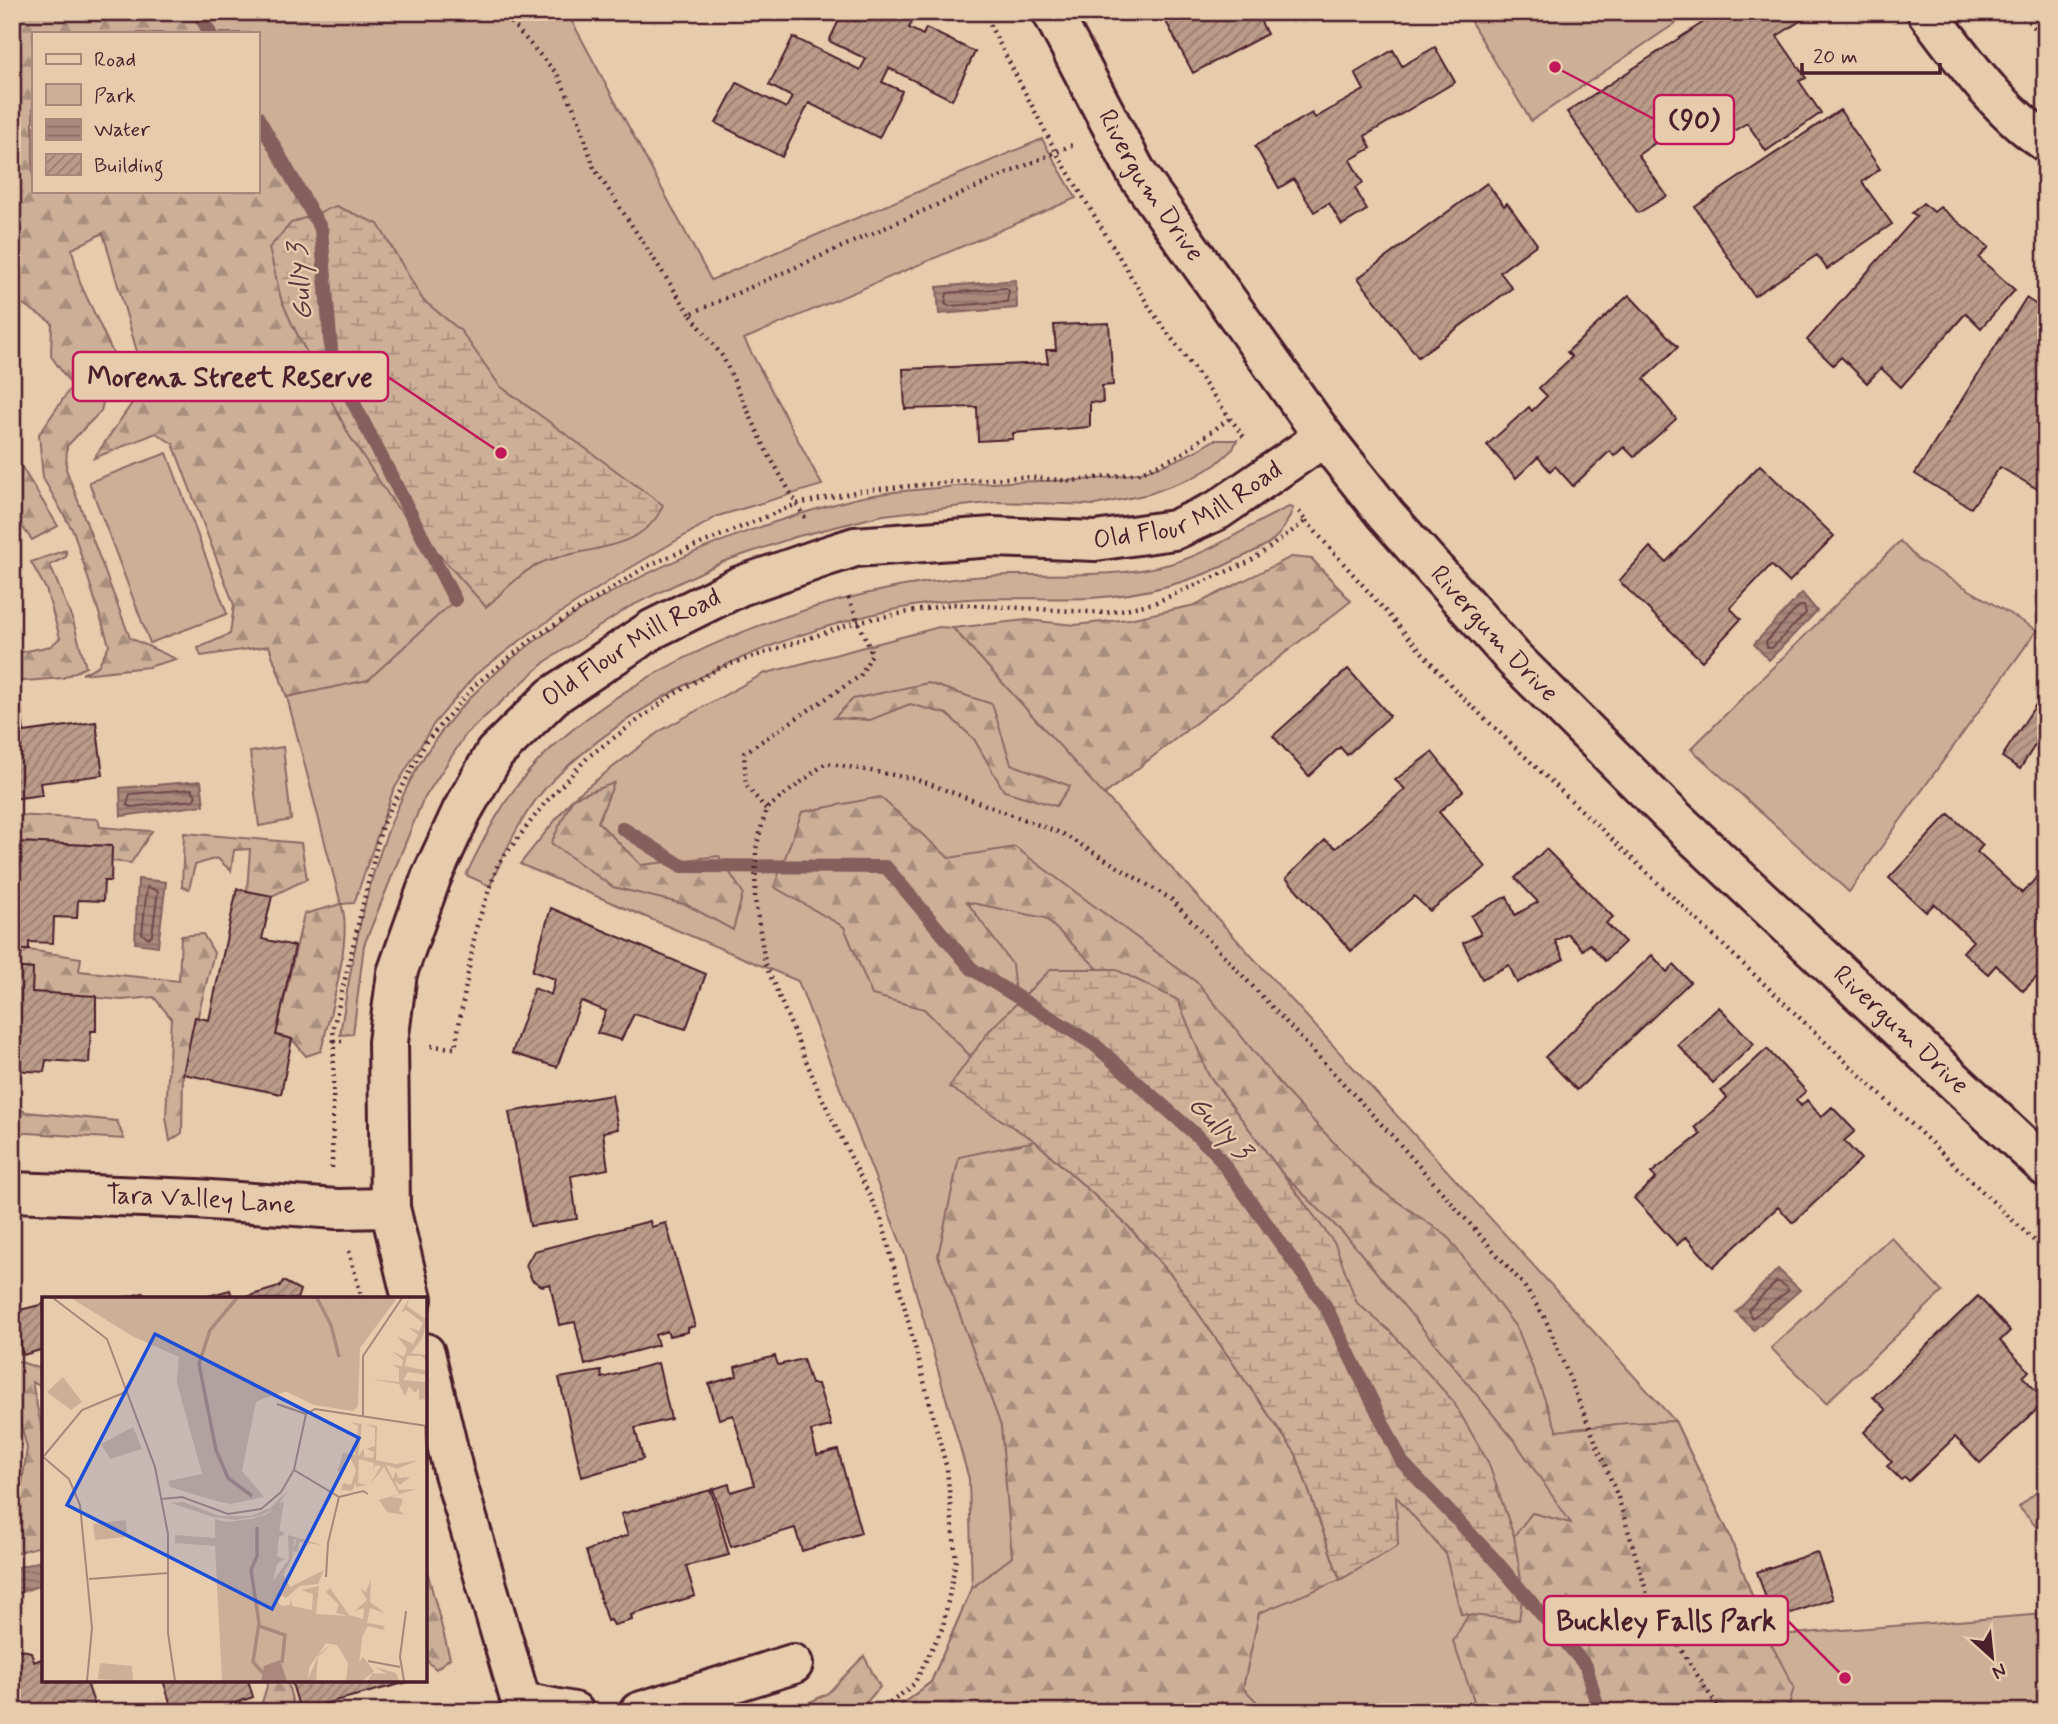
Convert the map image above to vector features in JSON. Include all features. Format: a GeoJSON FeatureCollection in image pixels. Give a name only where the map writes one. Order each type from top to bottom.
{"type":"FeatureCollection","features":[{"type":"Feature","properties":{"kind":"street","name":"Rivergum Drive"},"geometry":{"type":"LineString","coordinates":[[1052,12],[1137,174],[1324,437],[1386,515],[1514,659],[1671,815],[2044,1162]]}},
{"type":"Feature","properties":{"kind":"street"},"geometry":{"type":"LineString","coordinates":[[1927,12],[1959,55],[2027,130],[2046,142]]}},
{"type":"Feature","properties":{"kind":"street","name":"Old Flour Mill Road"},"geometry":{"type":"LineString","coordinates":[[412,1297],[390,1208],[388,1042],[397,973],[431,878],[462,811],[495,754],[554,696],[653,629],[740,586],[827,556],[855,547],[993,537],[1095,541],[1174,530],[1218,510],[1324,437]]}},
{"type":"Feature","properties":{"kind":"street","name":"Tara Valley Lane"},"geometry":{"type":"LineString","coordinates":[[12,1192],[195,1199],[338,1209],[390,1208]]}},
{"type":"Feature","properties":{"kind":"street"},"geometry":{"type":"LineString","coordinates":[[427,1361],[453,1470],[520,1707],[574,1712]]}},
{"type":"Feature","properties":{"kind":"street"},"geometry":{"type":"LineString","coordinates":[[639,1712],[793,1664]]}},
{"type":"Feature","properties":{"kind":"path"},"geometry":{"type":"LineString","coordinates":[[502,12],[557,74],[578,117],[594,168],[690,314],[723,357],[767,452],[827,556]]}},
{"type":"Feature","properties":{"kind":"path"},"geometry":{"type":"LineString","coordinates":[[983,12],[1056,152],[1153,313],[1306,521],[1457,692],[2046,1252]]}},
{"type":"Feature","properties":{"kind":"path"},"geometry":{"type":"LineString","coordinates":[[2018,12],[2046,37]]}},
{"type":"Feature","properties":{"kind":"path"},"geometry":{"type":"LineString","coordinates":[[690,314],[1112,126]]}},
{"type":"Feature","properties":{"kind":"path"},"geometry":{"type":"LineString","coordinates":[[361,1297],[338,1209],[331,1156],[334,1041],[456,1048],[476,928],[498,864],[545,803],[589,756],[674,694],[719,668],[860,621],[953,604],[1106,613],[1154,603],[1249,562],[1306,521]]}},
{"type":"Feature","properties":{"kind":"path"},"geometry":{"type":"LineString","coordinates":[[766,809],[746,785],[744,753],[860,676],[872,654],[860,621]]}},
{"type":"Feature","properties":{"kind":"path"},"geometry":{"type":"LineString","coordinates":[[879,1712],[914,1684],[943,1627],[956,1560],[947,1469],[882,1221],[790,1028],[765,963],[755,899],[756,849],[766,809],[826,763],[916,779],[1063,834],[1171,899],[1397,1141],[1522,1283],[1545,1318],[1618,1497],[1649,1600],[1721,1712]]}},
{"type":"Feature","properties":{"kind":"green space"},"geometry":{"type":"Polygon","coordinates":[[[12,12],[198,12],[209,32],[32,32],[32,192],[259,192],[259,120],[321,229],[387,465],[455,600],[368,680],[287,697],[269,646],[201,656],[198,648],[230,634],[234,605],[173,444],[156,433],[94,458],[146,383],[103,233],[72,249],[80,283],[114,355],[101,411],[67,446],[66,469],[130,638],[176,659],[148,667],[82,674],[98,666],[109,645],[74,533],[43,478],[39,434],[72,386],[51,356],[52,323],[12,297],[12,12]]]}},
{"type":"Feature","properties":{"kind":"green space"},"geometry":{"type":"Polygon","coordinates":[[[58,12],[567,12],[711,280],[1042,139],[1076,198],[744,339],[822,485],[718,516],[620,574],[530,633],[475,675],[433,725],[393,791],[354,903],[341,904],[287,697],[269,645],[257,192],[259,32],[63,32],[58,12]]]}},
{"type":"Feature","properties":{"kind":"green space"},"geometry":{"type":"Polygon","coordinates":[[[1465,12],[1692,12],[1531,121],[1465,12]]]}},
{"type":"Feature","properties":{"kind":"green space"},"geometry":{"type":"Polygon","coordinates":[[[336,206],[378,224],[423,300],[461,331],[500,386],[663,505],[654,521],[627,540],[541,563],[519,577],[486,607],[395,505],[349,435],[281,299],[269,248],[291,223],[336,206]]]}},
{"type":"Feature","properties":{"kind":"green space"},"geometry":{"type":"Polygon","coordinates":[[[1214,440],[1237,440],[1233,449],[1215,465],[1192,478],[1149,494],[1095,505],[997,502],[883,515],[795,537],[722,562],[629,607],[545,662],[466,734],[422,802],[364,945],[353,1034],[340,1035],[351,966],[366,899],[387,833],[416,770],[451,719],[496,673],[548,632],[604,596],[665,566],[787,518],[846,501],[887,493],[992,483],[1088,480],[1119,476],[1182,458],[1214,440]]]}},
{"type":"Feature","properties":{"kind":"green space"},"geometry":{"type":"Polygon","coordinates":[[[167,453],[227,614],[150,643],[89,482],[167,453]]]}},
{"type":"Feature","properties":{"kind":"green space"},"geometry":{"type":"Polygon","coordinates":[[[12,458],[21,466],[58,526],[32,540],[12,513],[12,458]]]}},
{"type":"Feature","properties":{"kind":"green space"},"geometry":{"type":"Polygon","coordinates":[[[1289,507],[1293,508],[1284,528],[1266,545],[1221,567],[1167,586],[1091,598],[996,598],[938,602],[836,624],[733,662],[637,713],[594,744],[555,778],[525,815],[490,886],[466,875],[510,795],[529,771],[573,730],[623,693],[679,661],[740,633],[802,611],[865,594],[927,582],[986,576],[1124,572],[1170,564],[1216,546],[1289,507]]]}},
{"type":"Feature","properties":{"kind":"green space"},"geometry":{"type":"Polygon","coordinates":[[[1900,541],[1917,559],[2037,630],[1849,892],[1691,749],[1900,541]]]}},
{"type":"Feature","properties":{"kind":"green space"},"geometry":{"type":"Polygon","coordinates":[[[66,550],[66,557],[50,565],[73,621],[86,667],[63,678],[12,682],[12,654],[51,646],[60,638],[46,589],[31,562],[66,550]]]}},
{"type":"Feature","properties":{"kind":"green space"},"geometry":{"type":"Polygon","coordinates":[[[1291,557],[1312,559],[1351,601],[1104,795],[953,628],[1027,620],[1075,625],[1129,619],[1195,605],[1291,557]]]}},
{"type":"Feature","properties":{"kind":"green space"},"geometry":{"type":"Polygon","coordinates":[[[939,627],[953,628],[1675,1421],[1729,1534],[1767,1636],[2046,1614],[2046,1712],[892,1712],[931,1682],[972,1588],[969,1479],[905,1254],[798,981],[520,864],[573,798],[660,731],[763,674],[939,627]]]}},
{"type":"Feature","properties":{"kind":"green space"},"geometry":{"type":"Polygon","coordinates":[[[928,683],[992,704],[1011,764],[1070,786],[1056,806],[1004,791],[974,739],[947,714],[910,704],[870,720],[834,718],[853,699],[928,683]]]}},
{"type":"Feature","properties":{"kind":"green space"},"geometry":{"type":"Polygon","coordinates":[[[283,747],[291,820],[259,826],[250,752],[283,747]]]}},
{"type":"Feature","properties":{"kind":"green space"},"geometry":{"type":"Polygon","coordinates":[[[614,783],[598,822],[641,865],[719,856],[743,893],[733,930],[687,905],[613,887],[551,843],[573,798],[614,783]]]}},
{"type":"Feature","properties":{"kind":"green space"},"geometry":{"type":"Polygon","coordinates":[[[880,797],[949,858],[1015,847],[1199,984],[1289,1095],[1375,1186],[1447,1236],[1518,1330],[1557,1431],[1675,1421],[1729,1534],[1767,1636],[1794,1687],[1787,1712],[1478,1712],[1453,1641],[1514,1536],[1532,1513],[1571,1523],[1514,1440],[1349,1239],[1282,1173],[1208,1074],[1045,918],[967,902],[1012,964],[1023,1072],[996,1082],[924,1009],[872,995],[844,927],[774,887],[802,812],[880,797]]]}},
{"type":"Feature","properties":{"kind":"green space"},"geometry":{"type":"Polygon","coordinates":[[[12,815],[98,819],[100,827],[152,831],[131,863],[111,861],[112,846],[16,842],[12,815]]]}},
{"type":"Feature","properties":{"kind":"green space"},"geometry":{"type":"Polygon","coordinates":[[[184,833],[301,843],[307,879],[272,896],[247,891],[250,849],[234,850],[231,871],[217,858],[195,865],[189,889],[182,887],[184,833]]]}},
{"type":"Feature","properties":{"kind":"green space"},"geometry":{"type":"Polygon","coordinates":[[[341,904],[344,935],[334,997],[321,1051],[306,1056],[292,1039],[276,1035],[304,914],[341,904]]]}},
{"type":"Feature","properties":{"kind":"green space"},"geometry":{"type":"Polygon","coordinates":[[[203,934],[214,953],[183,1074],[182,1133],[170,1141],[166,1117],[171,1018],[154,997],[122,1000],[32,992],[33,969],[12,967],[12,960],[29,950],[81,958],[79,971],[179,981],[181,936],[203,934]]]}},
{"type":"Feature","properties":{"kind":"green space"},"geometry":{"type":"Polygon","coordinates":[[[1051,969],[1115,969],[1178,1000],[1208,1074],[1335,1244],[1357,1303],[1391,1332],[1453,1401],[1488,1462],[1514,1536],[1523,1592],[1519,1620],[1461,1614],[1445,1553],[1396,1496],[1398,1546],[1340,1580],[1296,1454],[1174,1278],[1129,1227],[1035,1141],[949,1087],[989,1031],[1051,969]]]}},
{"type":"Feature","properties":{"kind":"green space"},"geometry":{"type":"Polygon","coordinates":[[[12,1106],[26,1112],[117,1121],[124,1139],[12,1132],[12,1106]]]}},
{"type":"Feature","properties":{"kind":"green space"},"geometry":{"type":"Polygon","coordinates":[[[1035,1141],[1129,1227],[1174,1278],[1296,1454],[1340,1580],[1259,1613],[1243,1688],[1267,1712],[892,1712],[931,1682],[972,1588],[1012,1557],[1001,1426],[938,1256],[959,1157],[1035,1141]]]}},
{"type":"Feature","properties":{"kind":"green space"},"geometry":{"type":"Polygon","coordinates":[[[1891,1237],[1942,1292],[1826,1403],[1771,1348],[1891,1237]]]}},
{"type":"Feature","properties":{"kind":"green space"},"geometry":{"type":"Polygon","coordinates":[[[12,1361],[42,1369],[42,1387],[32,1382],[42,1430],[42,1546],[12,1554],[12,1515],[18,1512],[27,1448],[12,1389],[12,1361]]]}},
{"type":"Feature","properties":{"kind":"green space"},"geometry":{"type":"Polygon","coordinates":[[[2046,1484],[2046,1538],[2019,1507],[2046,1484]]]}},
{"type":"Feature","properties":{"kind":"green space"},"geometry":{"type":"Polygon","coordinates":[[[427,1571],[450,1658],[436,1669],[428,1662],[427,1571]]]}},
{"type":"Feature","properties":{"kind":"green space"},"geometry":{"type":"Polygon","coordinates":[[[864,1656],[880,1687],[858,1712],[791,1712],[828,1693],[864,1656]]]}},
{"type":"Feature","properties":{"kind":"green space"},"geometry":{"type":"Polygon","coordinates":[[[268,1682],[288,1682],[295,1712],[259,1712],[268,1682]]]}},
{"type":"Feature","properties":{"kind":"water"},"geometry":{"type":"Polygon","coordinates":[[[1016,280],[1017,308],[939,314],[937,287],[1016,280]]]}},
{"type":"Feature","properties":{"kind":"water"},"geometry":{"type":"Polygon","coordinates":[[[1802,593],[1817,611],[1769,660],[1754,644],[1802,593]]]}},
{"type":"Feature","properties":{"kind":"water"},"geometry":{"type":"Polygon","coordinates":[[[201,781],[204,805],[121,816],[120,788],[201,781]]]}},
{"type":"Feature","properties":{"kind":"water"},"geometry":{"type":"Polygon","coordinates":[[[138,879],[166,882],[158,946],[135,943],[138,879]]]}},
{"type":"Feature","properties":{"kind":"water"},"geometry":{"type":"Polygon","coordinates":[[[1778,1269],[1800,1290],[1754,1330],[1736,1312],[1778,1269]]]}},
{"type":"Feature","properties":{"kind":"water"},"geometry":{"type":"Polygon","coordinates":[[[42,1561],[42,1585],[12,1595],[12,1569],[42,1561]]]}},
{"type":"Feature","properties":{"kind":"building"},"geometry":{"type":"Polygon","coordinates":[[[859,12],[894,12],[912,22],[909,28],[923,35],[926,28],[975,52],[952,100],[889,68],[882,82],[902,91],[879,138],[809,103],[782,157],[716,123],[737,83],[786,108],[792,97],[769,85],[793,37],[860,70],[866,59],[829,41],[842,14],[855,21],[859,12]]]}},
{"type":"Feature","properties":{"kind":"building"},"geometry":{"type":"Polygon","coordinates":[[[1161,12],[1256,12],[1267,34],[1193,73],[1161,12]]]}},
{"type":"Feature","properties":{"kind":"building"},"geometry":{"type":"Polygon","coordinates":[[[1719,12],[1801,12],[1805,18],[1777,36],[1806,78],[1799,81],[1821,113],[1766,151],[1747,123],[1717,141],[1697,114],[1638,155],[1667,196],[1638,213],[1567,112],[1719,12]]]}},
{"type":"Feature","properties":{"kind":"building"},"geometry":{"type":"Polygon","coordinates":[[[1435,47],[1455,82],[1365,136],[1371,148],[1350,160],[1363,183],[1355,188],[1367,210],[1342,225],[1329,203],[1314,212],[1294,179],[1279,188],[1255,146],[1312,113],[1315,118],[1364,90],[1355,73],[1393,50],[1402,66],[1435,47]]]}},
{"type":"Feature","properties":{"kind":"building"},"geometry":{"type":"Polygon","coordinates":[[[1840,110],[1880,169],[1862,182],[1892,224],[1827,269],[1817,255],[1754,296],[1695,207],[1840,110]]]}},
{"type":"Feature","properties":{"kind":"building"},"geometry":{"type":"Polygon","coordinates":[[[1487,183],[1504,206],[1507,203],[1537,244],[1500,272],[1512,288],[1418,357],[1358,278],[1487,183]]]}},
{"type":"Feature","properties":{"kind":"building"},"geometry":{"type":"Polygon","coordinates":[[[1923,203],[1934,212],[1940,207],[1989,247],[1979,258],[2015,290],[1981,328],[1966,313],[1901,387],[1881,368],[1867,383],[1841,357],[1833,365],[1807,340],[1917,216],[1912,213],[1923,203]]]}},
{"type":"Feature","properties":{"kind":"building"},"geometry":{"type":"Polygon","coordinates":[[[1629,295],[1678,347],[1644,379],[1676,419],[1634,457],[1624,447],[1614,456],[1610,451],[1573,486],[1555,466],[1550,471],[1538,457],[1516,478],[1487,445],[1529,407],[1532,411],[1547,396],[1539,388],[1572,357],[1567,352],[1629,295]]]}},
{"type":"Feature","properties":{"kind":"building"},"geometry":{"type":"Polygon","coordinates":[[[2026,298],[2046,311],[2046,490],[2044,493],[2000,467],[1971,508],[1915,474],[2026,298]]]}},
{"type":"Feature","properties":{"kind":"building"},"geometry":{"type":"Polygon","coordinates":[[[1109,323],[1113,385],[1102,386],[1103,403],[1090,402],[1090,427],[1013,433],[1013,439],[978,441],[977,407],[905,409],[903,369],[1048,363],[1046,350],[1056,350],[1054,325],[1109,323]]]}},
{"type":"Feature","properties":{"kind":"building"},"geometry":{"type":"Polygon","coordinates":[[[1760,465],[1834,536],[1789,582],[1771,565],[1730,608],[1741,619],[1702,661],[1619,581],[1650,547],[1666,562],[1760,465]]]}},
{"type":"Feature","properties":{"kind":"building"},"geometry":{"type":"Polygon","coordinates":[[[1348,669],[1390,716],[1347,755],[1340,747],[1309,776],[1273,736],[1348,669]]]}},
{"type":"Feature","properties":{"kind":"building"},"geometry":{"type":"Polygon","coordinates":[[[12,682],[18,682],[24,732],[96,722],[103,775],[40,783],[42,795],[12,799],[12,682]]]}},
{"type":"Feature","properties":{"kind":"building"},"geometry":{"type":"Polygon","coordinates":[[[2046,689],[2046,740],[2040,737],[2020,769],[2002,757],[2046,689]]]}},
{"type":"Feature","properties":{"kind":"building"},"geometry":{"type":"Polygon","coordinates":[[[1432,752],[1463,791],[1439,812],[1486,867],[1430,911],[1414,896],[1351,951],[1286,878],[1325,840],[1336,848],[1405,789],[1395,780],[1432,752]]]}},
{"type":"Feature","properties":{"kind":"building"},"geometry":{"type":"Polygon","coordinates":[[[1949,814],[1983,845],[1977,852],[2022,893],[2042,872],[2046,875],[2046,968],[2023,991],[1996,965],[1988,974],[1963,952],[1973,941],[1934,904],[1926,912],[1889,878],[1949,814]]]}},
{"type":"Feature","properties":{"kind":"building"},"geometry":{"type":"Polygon","coordinates":[[[12,821],[17,821],[16,842],[112,846],[111,881],[104,881],[103,901],[78,900],[77,918],[54,917],[53,943],[29,942],[29,950],[12,950],[12,821]]]}},
{"type":"Feature","properties":{"kind":"building"},"geometry":{"type":"Polygon","coordinates":[[[1546,849],[1613,917],[1606,923],[1625,942],[1605,961],[1590,944],[1583,950],[1568,934],[1555,941],[1564,959],[1517,983],[1509,965],[1482,979],[1463,943],[1481,934],[1471,916],[1507,896],[1515,915],[1538,902],[1515,878],[1546,849]]]}},
{"type":"Feature","properties":{"kind":"building"},"geometry":{"type":"Polygon","coordinates":[[[237,889],[272,896],[262,939],[295,946],[276,1035],[292,1039],[281,1094],[183,1074],[195,1017],[209,1020],[237,889]]]}},
{"type":"Feature","properties":{"kind":"building"},"geometry":{"type":"Polygon","coordinates":[[[551,908],[706,974],[686,1029],[634,1014],[621,1040],[597,1033],[606,1011],[581,1001],[557,1067],[512,1053],[534,988],[551,995],[555,979],[532,971],[551,908]]]}},
{"type":"Feature","properties":{"kind":"building"},"geometry":{"type":"Polygon","coordinates":[[[1652,955],[1667,972],[1674,965],[1690,982],[1577,1090],[1545,1057],[1652,955]]]}},
{"type":"Feature","properties":{"kind":"building"},"geometry":{"type":"Polygon","coordinates":[[[12,967],[33,969],[32,992],[96,996],[96,1031],[91,1031],[89,1063],[46,1060],[44,1072],[12,1070],[12,967]]]}},
{"type":"Feature","properties":{"kind":"building"},"geometry":{"type":"Polygon","coordinates":[[[1719,1007],[1754,1044],[1713,1083],[1678,1045],[1719,1007]]]}},
{"type":"Feature","properties":{"kind":"building"},"geometry":{"type":"Polygon","coordinates":[[[1767,1049],[1806,1091],[1796,1100],[1801,1106],[1807,1100],[1821,1117],[1832,1107],[1855,1131],[1844,1141],[1861,1159],[1793,1223],[1778,1207],[1713,1267],[1686,1237],[1677,1245],[1634,1198],[1656,1178],[1651,1173],[1701,1134],[1695,1127],[1727,1098],[1721,1091],[1767,1049]]]}},
{"type":"Feature","properties":{"kind":"building"},"geometry":{"type":"Polygon","coordinates":[[[612,1095],[618,1129],[603,1132],[608,1169],[571,1176],[577,1219],[530,1226],[509,1112],[612,1095]]]}},
{"type":"Feature","properties":{"kind":"building"},"geometry":{"type":"Polygon","coordinates":[[[650,1221],[651,1227],[666,1223],[695,1326],[688,1328],[688,1332],[669,1336],[667,1331],[655,1335],[658,1345],[585,1365],[575,1322],[559,1325],[550,1284],[542,1286],[532,1280],[526,1265],[534,1251],[650,1221]]]}},
{"type":"Feature","properties":{"kind":"building"},"geometry":{"type":"Polygon","coordinates":[[[283,1281],[300,1290],[298,1297],[246,1297],[279,1287],[283,1281]]]}},
{"type":"Feature","properties":{"kind":"building"},"geometry":{"type":"Polygon","coordinates":[[[230,1290],[232,1297],[205,1297],[230,1290]]]}},
{"type":"Feature","properties":{"kind":"building"},"geometry":{"type":"Polygon","coordinates":[[[143,1293],[144,1297],[127,1297],[143,1293]]]}},
{"type":"Feature","properties":{"kind":"building"},"geometry":{"type":"Polygon","coordinates":[[[1978,1296],[2010,1331],[2000,1341],[2029,1371],[2023,1377],[2046,1401],[1980,1463],[1955,1437],[1909,1481],[1905,1477],[1901,1480],[1887,1466],[1892,1462],[1864,1432],[1886,1410],[1873,1397],[1978,1296]]]}},
{"type":"Feature","properties":{"kind":"building"},"geometry":{"type":"Polygon","coordinates":[[[42,1304],[42,1350],[23,1355],[12,1312],[42,1304]]]}},
{"type":"Feature","properties":{"kind":"building"},"geometry":{"type":"Polygon","coordinates":[[[775,1356],[778,1365],[803,1359],[811,1384],[818,1384],[831,1426],[811,1431],[817,1455],[838,1450],[861,1533],[802,1551],[795,1528],[731,1547],[713,1489],[729,1484],[731,1492],[754,1485],[733,1415],[719,1419],[709,1384],[737,1376],[735,1367],[775,1356]]]}},
{"type":"Feature","properties":{"kind":"building"},"geometry":{"type":"Polygon","coordinates":[[[658,1363],[671,1419],[635,1428],[643,1459],[582,1477],[559,1378],[601,1371],[602,1378],[658,1363]]]}},
{"type":"Feature","properties":{"kind":"building"},"geometry":{"type":"Polygon","coordinates":[[[711,1490],[729,1555],[686,1566],[695,1596],[631,1615],[632,1620],[614,1625],[611,1620],[607,1621],[586,1551],[628,1535],[621,1514],[711,1490]]]}},
{"type":"Feature","properties":{"kind":"building"},"geometry":{"type":"Polygon","coordinates":[[[1817,1552],[1833,1599],[1773,1619],[1757,1572],[1817,1552]]]}},
{"type":"Feature","properties":{"kind":"building"},"geometry":{"type":"Polygon","coordinates":[[[20,1649],[31,1652],[34,1662],[42,1659],[42,1682],[87,1682],[97,1712],[15,1712],[12,1703],[12,1652],[20,1649]]]}},
{"type":"Feature","properties":{"kind":"building"},"geometry":{"type":"Polygon","coordinates":[[[164,1682],[249,1682],[253,1697],[208,1712],[173,1712],[164,1682]]]}},
{"type":"Feature","properties":{"kind":"building"},"geometry":{"type":"Polygon","coordinates":[[[292,1682],[408,1682],[300,1710],[292,1682]]]}},
{"type":"Feature","properties":{"kind":"waterway","name":"Gully 3"},"geometry":{"type":"LineString","coordinates":[[198,12],[209,32]]}},
{"type":"Feature","properties":{"kind":"waterway","name":"Gully 3"},"geometry":{"type":"LineString","coordinates":[[259,120],[321,229],[332,361],[455,600]]}},
{"type":"Feature","properties":{"kind":"waterway","name":"Gully 3"},"geometry":{"type":"LineString","coordinates":[[622,828],[682,866],[886,867],[972,969],[1095,1045],[1214,1151],[1325,1305],[1402,1462],[1495,1560],[1586,1666],[1599,1712]]}},
{"type":"Feature","properties":{"kind":"place","name":"(90)"},"geometry":{"type":"Point","coordinates":[1555,67]}},
{"type":"Feature","properties":{"kind":"place","name":"Morena Street Reserve"},"geometry":{"type":"Point","coordinates":[501,453]}},
{"type":"Feature","properties":{"kind":"place","name":"Buckley Falls Park"},"geometry":{"type":"Point","coordinates":[1845,1678]}}]}
